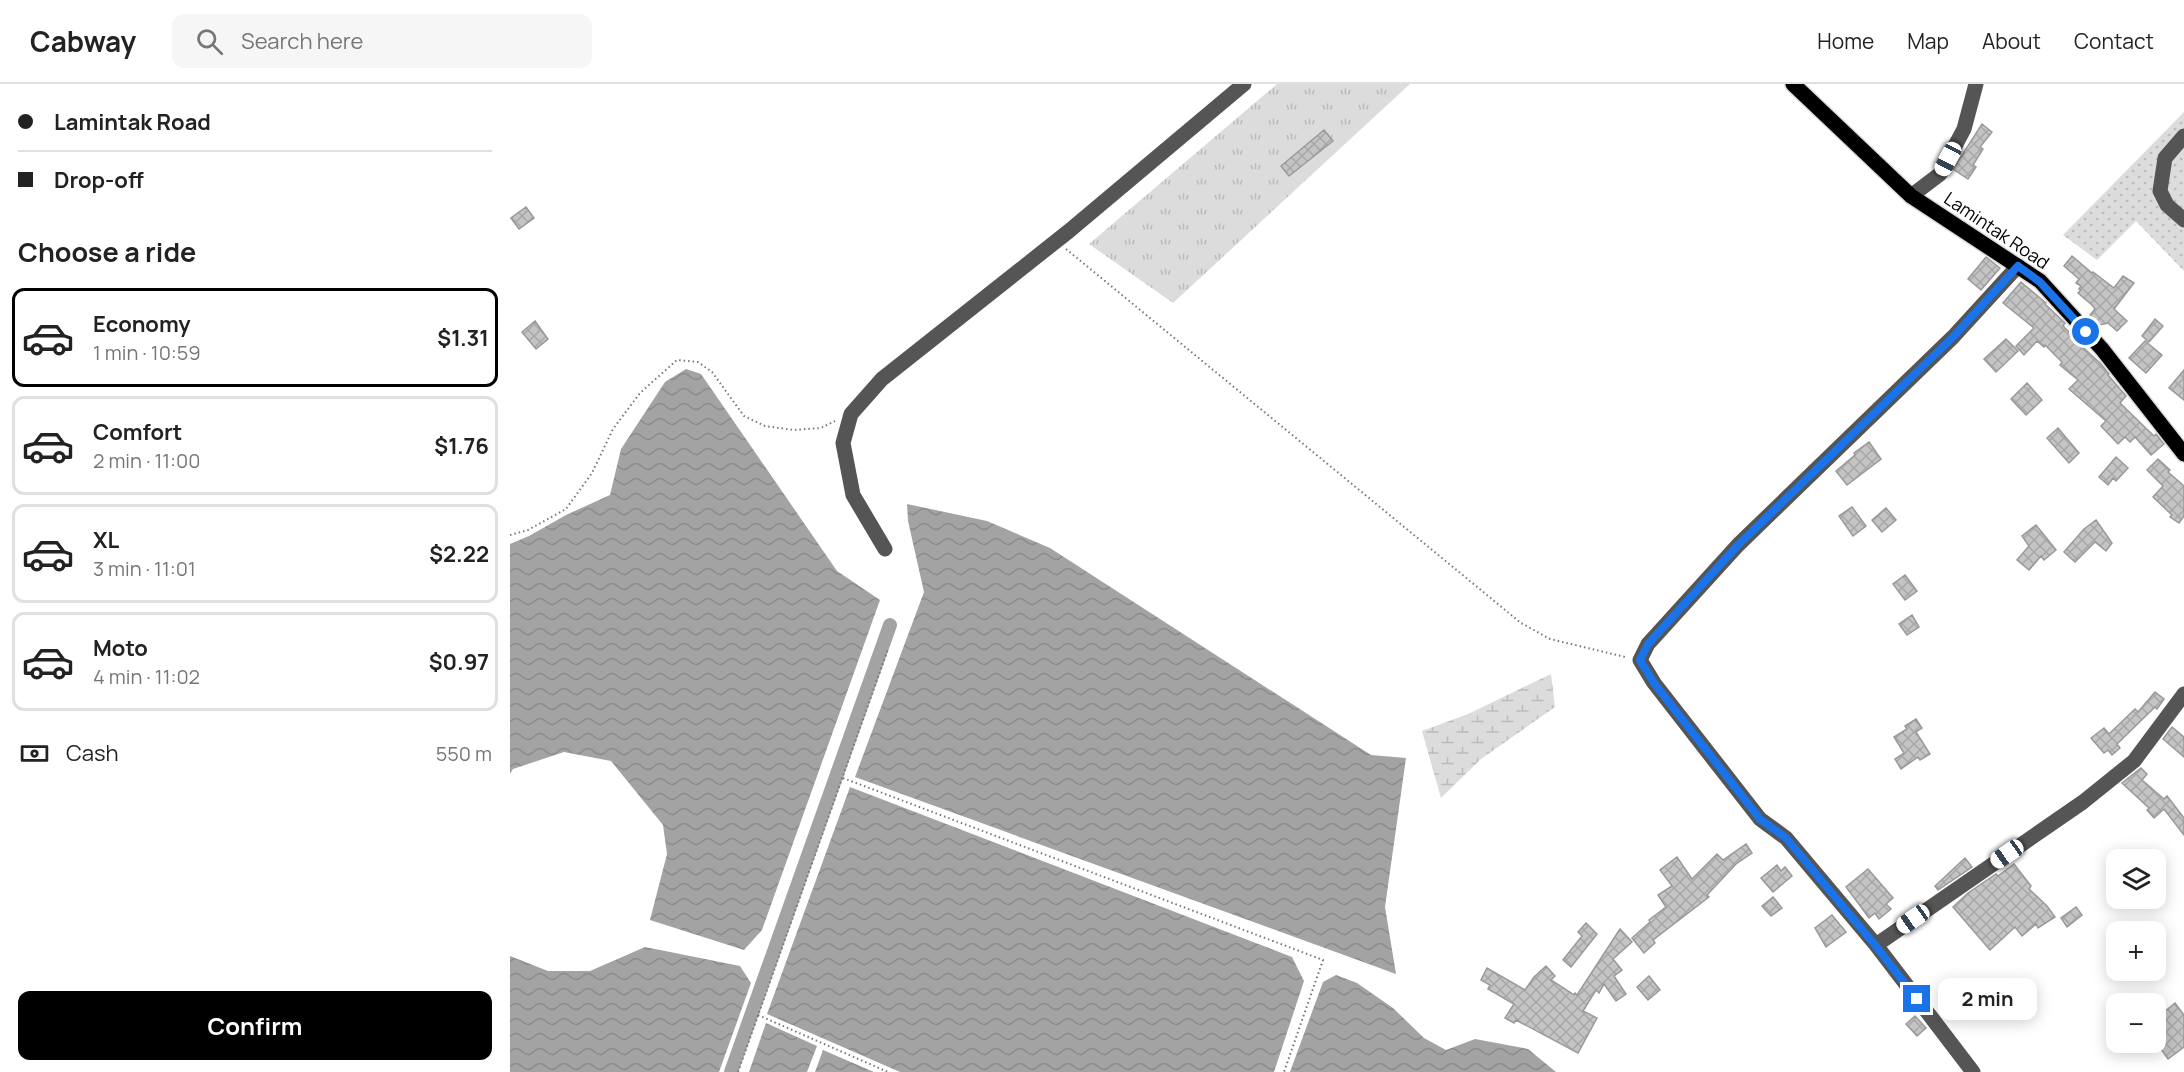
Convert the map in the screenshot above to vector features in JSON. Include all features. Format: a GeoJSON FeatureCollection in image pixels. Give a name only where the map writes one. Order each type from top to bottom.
{"type":"FeatureCollection","features":[{"type":"Feature","properties":{"kind":"main road","name":"Lamintak Road"},"geometry":{"type":"LineString","coordinates":[[1793,84],[1911,196],[2040,282],[2102,349],[2184,454]]}},
{"type":"Feature","properties":{"kind":"street"},"geometry":{"type":"LineString","coordinates":[[885,549],[853,495],[843,443],[851,414],[882,379],[1056,241],[1244,84]]}},
{"type":"Feature","properties":{"kind":"street"},"geometry":{"type":"LineString","coordinates":[[1911,196],[1940,174],[1965,129],[1976,84]]}},
{"type":"Feature","properties":{"kind":"street"},"geometry":{"type":"LineString","coordinates":[[2184,136],[2165,158],[2160,192],[2167,205],[2184,220]]}},
{"type":"Feature","properties":{"kind":"street"},"geometry":{"type":"LineString","coordinates":[[1973,1072],[1875,945],[1786,838],[1760,819],[1654,683],[1640,660],[1648,644],[1738,545],[1953,337],[2018,266]]}},
{"type":"Feature","properties":{"kind":"street"},"geometry":{"type":"LineString","coordinates":[[1875,945],[2083,802],[2134,761],[2184,694]]}},
{"type":"Feature","properties":{"kind":"path"},"geometry":{"type":"LineString","coordinates":[[1056,241],[1521,623],[1550,639],[1640,660]]}},
{"type":"Feature","properties":{"kind":"path"},"geometry":{"type":"LineString","coordinates":[[510,535],[528,530],[566,509],[592,473],[613,429],[640,393],[677,360],[698,362],[712,372],[744,416],[765,426],[793,430],[820,428],[851,414]]}},
{"type":"Feature","properties":{"kind":"path"},"geometry":{"type":"LineString","coordinates":[[738,1072],[888,649]]}},
{"type":"Feature","properties":{"kind":"path"},"geometry":{"type":"LineString","coordinates":[[843,778],[1323,960],[1284,1072]]}},
{"type":"Feature","properties":{"kind":"path"},"geometry":{"type":"LineString","coordinates":[[758,1015],[888,1072]]}},
{"type":"Feature","properties":{"kind":"green space"},"geometry":{"type":"Polygon","coordinates":[[[1277,84],[1410,84],[1173,303],[1089,244],[1277,84]]]}},
{"type":"Feature","properties":{"kind":"green space"},"geometry":{"type":"Polygon","coordinates":[[[2184,112],[2184,271],[2136,221],[2097,260],[2063,235],[2184,112]]]}},
{"type":"Feature","properties":{"kind":"green space"},"geometry":{"type":"Polygon","coordinates":[[[1551,674],[1555,707],[1481,759],[1441,798],[1422,731],[1468,714],[1551,674]]]}},
{"type":"Feature","properties":{"kind":"water"},"geometry":{"type":"Polygon","coordinates":[[[686,369],[701,374],[837,571],[880,600],[762,930],[744,950],[650,920],[667,854],[663,825],[611,761],[564,752],[513,769],[510,774],[510,544],[610,495],[621,449],[665,382],[686,369]]]}},
{"type":"Feature","properties":{"kind":"water"},"geometry":{"type":"Polygon","coordinates":[[[907,504],[987,521],[1050,548],[1371,755],[1406,758],[1385,907],[1396,974],[855,777],[924,592],[908,521],[907,504]]]}},
{"type":"Feature","properties":{"kind":"water"},"geometry":{"type":"Polygon","coordinates":[[[850,787],[1292,957],[1304,981],[1274,1072],[900,1072],[767,1014],[850,787]]]}},
{"type":"Feature","properties":{"kind":"water"},"geometry":{"type":"Polygon","coordinates":[[[645,947],[740,966],[751,983],[719,1072],[510,1072],[510,956],[548,971],[590,971],[645,947]]]}},
{"type":"Feature","properties":{"kind":"water"},"geometry":{"type":"Polygon","coordinates":[[[1336,975],[1357,983],[1393,1008],[1424,1038],[1446,1050],[1475,1039],[1528,1049],[1556,1072],[1290,1072],[1323,982],[1336,975]]]}},
{"type":"Feature","properties":{"kind":"water"},"geometry":{"type":"Polygon","coordinates":[[[766,1023],[817,1046],[807,1072],[749,1072],[766,1023]]]}},
{"type":"Feature","properties":{"kind":"water"},"geometry":{"type":"Polygon","coordinates":[[[823,1050],[874,1072],[815,1072],[823,1050]]]}},
{"type":"Feature","properties":{"kind":"building"},"geometry":{"type":"Polygon","coordinates":[[[1982,124],[1992,132],[1980,147],[1983,149],[1968,179],[1953,169],[1982,124]]]}},
{"type":"Feature","properties":{"kind":"building"},"geometry":{"type":"Polygon","coordinates":[[[1324,130],[1333,141],[1289,176],[1281,166],[1324,130]]]}},
{"type":"Feature","properties":{"kind":"building"},"geometry":{"type":"Polygon","coordinates":[[[526,207],[534,218],[519,229],[511,218],[526,207]]]}},
{"type":"Feature","properties":{"kind":"building"},"geometry":{"type":"Polygon","coordinates":[[[2072,256],[2114,288],[2123,276],[2134,283],[2114,309],[2127,321],[2117,331],[2108,323],[2100,325],[2090,315],[2095,309],[2078,293],[2081,290],[2079,289],[2081,286],[2076,283],[2079,279],[2064,266],[2072,256]]]}},
{"type":"Feature","properties":{"kind":"building"},"geometry":{"type":"Polygon","coordinates":[[[1986,257],[2000,268],[1981,290],[1968,279],[1986,257]]]}},
{"type":"Feature","properties":{"kind":"building"},"geometry":{"type":"Polygon","coordinates":[[[2021,282],[2046,303],[2065,323],[2063,326],[2075,340],[2109,374],[2126,396],[2120,403],[2154,436],[2156,434],[2164,444],[2151,455],[2135,437],[2130,442],[2125,437],[2118,444],[2101,426],[2106,421],[2069,389],[2078,380],[2060,365],[2062,362],[2045,345],[2044,347],[2037,341],[2024,355],[2016,346],[2034,328],[2003,303],[2021,282]]]}},
{"type":"Feature","properties":{"kind":"building"},"geometry":{"type":"Polygon","coordinates":[[[2155,319],[2163,326],[2149,342],[2142,336],[2155,319]]]}},
{"type":"Feature","properties":{"kind":"building"},"geometry":{"type":"Polygon","coordinates":[[[535,321],[548,339],[536,349],[522,332],[535,321]]]}},
{"type":"Feature","properties":{"kind":"building"},"geometry":{"type":"Polygon","coordinates":[[[2006,339],[2018,351],[1996,372],[1984,359],[2006,339]]]}},
{"type":"Feature","properties":{"kind":"building"},"geometry":{"type":"Polygon","coordinates":[[[2145,341],[2162,355],[2146,373],[2129,358],[2145,341]]]}},
{"type":"Feature","properties":{"kind":"building"},"geometry":{"type":"Polygon","coordinates":[[[2184,370],[2184,400],[2169,388],[2184,370]]]}},
{"type":"Feature","properties":{"kind":"building"},"geometry":{"type":"Polygon","coordinates":[[[2027,383],[2042,400],[2026,415],[2011,399],[2027,383]]]}},
{"type":"Feature","properties":{"kind":"building"},"geometry":{"type":"Polygon","coordinates":[[[2058,428],[2079,453],[2069,463],[2047,438],[2058,428]]]}},
{"type":"Feature","properties":{"kind":"building"},"geometry":{"type":"Polygon","coordinates":[[[1869,442],[1881,459],[1847,485],[1836,471],[1869,442]]]}},
{"type":"Feature","properties":{"kind":"building"},"geometry":{"type":"Polygon","coordinates":[[[2116,457],[2128,468],[2116,481],[2113,478],[2108,485],[2099,477],[2116,457]]]}},
{"type":"Feature","properties":{"kind":"building"},"geometry":{"type":"Polygon","coordinates":[[[2158,459],[2170,470],[2168,472],[2184,486],[2184,516],[2179,523],[2170,517],[2172,515],[2153,497],[2163,486],[2147,470],[2158,459]]]}},
{"type":"Feature","properties":{"kind":"building"},"geometry":{"type":"Polygon","coordinates":[[[1852,507],[1866,526],[1853,536],[1839,516],[1852,507]]]}},
{"type":"Feature","properties":{"kind":"building"},"geometry":{"type":"Polygon","coordinates":[[[1886,508],[1896,520],[1882,532],[1872,520],[1886,508]]]}},
{"type":"Feature","properties":{"kind":"building"},"geometry":{"type":"Polygon","coordinates":[[[2096,520],[2112,543],[2106,551],[2095,542],[2075,562],[2064,552],[2084,529],[2096,520]]]}},
{"type":"Feature","properties":{"kind":"building"},"geometry":{"type":"Polygon","coordinates":[[[2036,525],[2056,550],[2044,560],[2041,556],[2029,570],[2017,560],[2029,546],[2022,536],[2036,525]]]}},
{"type":"Feature","properties":{"kind":"building"},"geometry":{"type":"Polygon","coordinates":[[[1905,575],[1917,591],[1905,600],[1893,584],[1905,575]]]}},
{"type":"Feature","properties":{"kind":"building"},"geometry":{"type":"Polygon","coordinates":[[[1912,615],[1919,627],[1907,635],[1899,624],[1912,615]]]}},
{"type":"Feature","properties":{"kind":"building"},"geometry":{"type":"Polygon","coordinates":[[[2155,692],[2164,699],[2157,709],[2155,707],[2117,744],[2120,748],[2112,755],[2108,750],[2104,753],[2091,738],[2104,728],[2109,734],[2135,709],[2138,712],[2155,692]]]}},
{"type":"Feature","properties":{"kind":"building"},"geometry":{"type":"Polygon","coordinates":[[[1916,719],[1922,728],[1916,732],[1930,754],[1920,760],[1918,757],[1901,769],[1895,759],[1904,753],[1894,737],[1907,729],[1905,726],[1916,719]]]}},
{"type":"Feature","properties":{"kind":"building"},"geometry":{"type":"Polygon","coordinates":[[[2172,727],[2184,737],[2184,757],[2163,739],[2172,727]]]}},
{"type":"Feature","properties":{"kind":"building"},"geometry":{"type":"Polygon","coordinates":[[[2141,768],[2147,774],[2142,780],[2164,799],[2167,796],[2184,818],[2184,835],[2164,809],[2154,818],[2147,810],[2149,808],[2122,783],[2141,768]]]}},
{"type":"Feature","properties":{"kind":"building"},"geometry":{"type":"Polygon","coordinates":[[[1746,844],[1752,853],[1736,864],[1707,895],[1709,897],[1653,940],[1655,943],[1644,953],[1632,938],[1650,922],[1649,920],[1666,907],[1658,895],[1672,886],[1660,870],[1677,857],[1692,879],[1717,854],[1723,860],[1746,844]]]}},
{"type":"Feature","properties":{"kind":"building"},"geometry":{"type":"Polygon","coordinates":[[[1965,858],[1972,867],[1938,890],[1935,886],[1965,858]]]}},
{"type":"Feature","properties":{"kind":"building"},"geometry":{"type":"Polygon","coordinates":[[[2014,864],[2031,886],[2029,889],[2055,917],[2038,928],[2036,924],[2022,936],[2015,927],[1990,950],[1953,907],[1968,893],[2014,864]]]}},
{"type":"Feature","properties":{"kind":"building"},"geometry":{"type":"Polygon","coordinates":[[[1777,865],[1781,871],[1785,867],[1792,876],[1773,892],[1761,878],[1777,865]]]}},
{"type":"Feature","properties":{"kind":"building"},"geometry":{"type":"Polygon","coordinates":[[[1868,869],[1893,898],[1886,904],[1891,909],[1879,919],[1875,913],[1869,918],[1846,887],[1868,869]]]}},
{"type":"Feature","properties":{"kind":"building"},"geometry":{"type":"Polygon","coordinates":[[[1773,897],[1782,908],[1771,916],[1762,906],[1773,897]]]}},
{"type":"Feature","properties":{"kind":"building"},"geometry":{"type":"Polygon","coordinates":[[[2076,907],[2082,915],[2067,927],[2061,918],[2076,907]]]}},
{"type":"Feature","properties":{"kind":"building"},"geometry":{"type":"Polygon","coordinates":[[[1832,915],[1846,932],[1826,947],[1815,928],[1832,915]]]}},
{"type":"Feature","properties":{"kind":"building"},"geometry":{"type":"Polygon","coordinates":[[[1586,923],[1597,934],[1571,967],[1563,960],[1582,936],[1578,932],[1586,923]]]}},
{"type":"Feature","properties":{"kind":"building"},"geometry":{"type":"Polygon","coordinates":[[[1620,929],[1632,942],[1613,959],[1622,970],[1614,976],[1626,994],[1616,1001],[1604,984],[1599,993],[1596,990],[1583,1011],[1597,1018],[1578,1053],[1516,1020],[1514,1023],[1505,1018],[1514,1004],[1488,989],[1490,985],[1481,980],[1487,968],[1525,990],[1546,966],[1555,976],[1551,980],[1577,995],[1620,929]]]}},
{"type":"Feature","properties":{"kind":"building"},"geometry":{"type":"Polygon","coordinates":[[[1649,976],[1660,990],[1648,1000],[1637,987],[1649,976]]]}},
{"type":"Feature","properties":{"kind":"building"},"geometry":{"type":"Polygon","coordinates":[[[2175,1003],[2184,1015],[2184,1047],[2168,1059],[2164,1053],[2166,1053],[2166,1011],[2175,1003]]]}},
{"type":"Feature","properties":{"kind":"building"},"geometry":{"type":"Polygon","coordinates":[[[1915,1016],[1926,1028],[1917,1036],[1906,1024],[1915,1016]]]}},
{"type":"Feature","properties":{"kind":"waterway"},"geometry":{"type":"LineString","coordinates":[[731,1072],[890,625]]}},
{"type":"Feature","properties":{"kind":"route"},"geometry":{"type":"LineString","coordinates":[[1917,999],[1786,838],[1760,819],[1654,683],[1640,660],[1648,644],[1738,545],[1953,337],[2018,266],[2040,282],[2086,332]]}}]}
